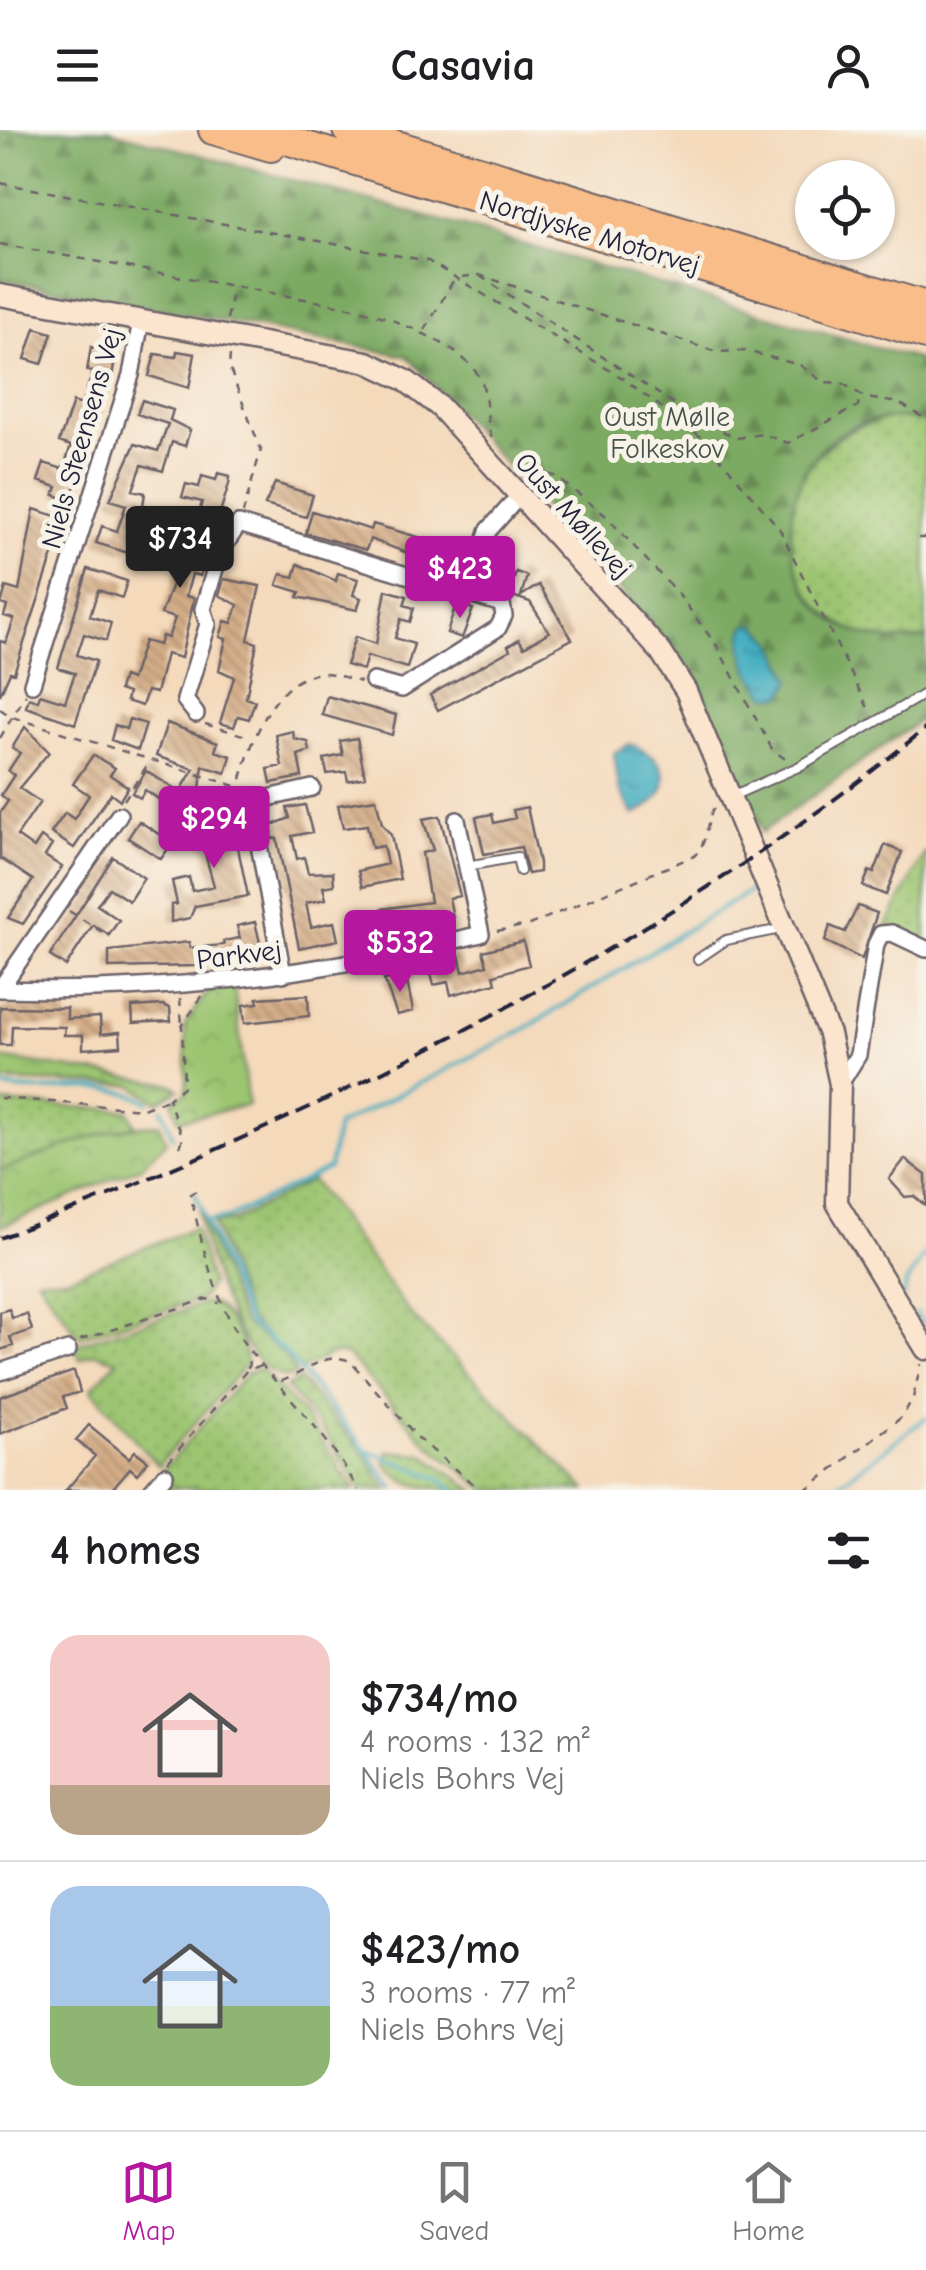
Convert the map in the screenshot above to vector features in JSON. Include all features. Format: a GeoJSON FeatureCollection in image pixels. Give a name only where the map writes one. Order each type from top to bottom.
{"type":"FeatureCollection","features":[{"type":"Feature","properties":{"kind":"highway"},"geometry":{"type":"LineString","coordinates":[[214,130],[356,172],[553,220]]}},
{"type":"Feature","properties":{"kind":"highway","name":"Nordjyske Motorvej"},"geometry":{"type":"LineString","coordinates":[[254,130],[926,336]]}},
{"type":"Feature","properties":{"kind":"highway","name":"Nordjyske Motorvej"},"geometry":{"type":"LineString","coordinates":[[347,130],[926,306]]}},
{"type":"Feature","properties":{"kind":"highway"},"geometry":{"type":"LineString","coordinates":[[384,130],[638,218]]}},
{"type":"Feature","properties":{"kind":"street","name":"Oust Møllevej"},"geometry":{"type":"LineString","coordinates":[[0,296],[368,362],[405,380],[440,407],[660,652],[703,724],[830,1034],[840,1084],[837,1203],[926,1352]]}},
{"type":"Feature","properties":{"kind":"street","name":"Niels Steensens Vej"},"geometry":{"type":"LineString","coordinates":[[32,684],[131,374],[141,321]]}},
{"type":"Feature","properties":{"kind":"street"},"geometry":{"type":"LineString","coordinates":[[470,592],[488,532],[519,496]]}},
{"type":"Feature","properties":{"kind":"street"},"geometry":{"type":"LineString","coordinates":[[196,714],[185,700],[208,624],[203,608],[220,552],[239,524],[502,604],[504,616],[498,628],[402,689],[373,680]]}},
{"type":"Feature","properties":{"kind":"street"},"geometry":{"type":"LineString","coordinates":[[283,974],[251,802],[312,788]]}},
{"type":"Feature","properties":{"kind":"street"},"geometry":{"type":"LineString","coordinates":[[0,989],[120,815]]}},
{"type":"Feature","properties":{"kind":"street"},"geometry":{"type":"LineString","coordinates":[[458,820],[480,934]]}},
{"type":"Feature","properties":{"kind":"street","name":"Oust Møllevej"},"geometry":{"type":"LineString","coordinates":[[840,1084],[858,1055],[876,944],[881,934],[892,933],[926,949]]}},
{"type":"Feature","properties":{"kind":"street","name":"Parkvej"},"geometry":{"type":"LineString","coordinates":[[0,989],[90,992],[283,974],[388,958],[480,934]]}},
{"type":"Feature","properties":{"kind":"street"},"geometry":{"type":"LineString","coordinates":[[0,1372],[68,1350]]}},
{"type":"Feature","properties":{"kind":"street"},"geometry":{"type":"LineString","coordinates":[[152,1490],[165,1475]]}},
{"type":"Feature","properties":{"kind":"lane"},"geometry":{"type":"LineString","coordinates":[[731,796],[762,785],[926,693]]}},
{"type":"Feature","properties":{"kind":"lane"},"geometry":{"type":"LineString","coordinates":[[467,866],[517,857],[520,871]]}},
{"type":"Feature","properties":{"kind":"lane"},"geometry":{"type":"LineString","coordinates":[[698,959],[726,940],[771,934],[785,926]]}},
{"type":"Feature","properties":{"kind":"path"},"geometry":{"type":"LineString","coordinates":[[0,183],[428,261],[622,376],[705,440],[779,528],[875,723]]}},
{"type":"Feature","properties":{"kind":"path"},"geometry":{"type":"LineString","coordinates":[[459,277],[480,275],[717,352],[746,351],[800,365],[824,382],[842,383],[860,395],[899,403],[926,419]]}},
{"type":"Feature","properties":{"kind":"path"},"geometry":{"type":"LineString","coordinates":[[480,275],[680,410],[737,438],[763,434],[788,442],[795,440],[858,406],[860,395]]}},
{"type":"Feature","properties":{"kind":"path"},"geometry":{"type":"LineString","coordinates":[[424,331],[459,277]]}},
{"type":"Feature","properties":{"kind":"path"},"geometry":{"type":"LineString","coordinates":[[233,286],[229,367],[260,450],[239,524]]}},
{"type":"Feature","properties":{"kind":"path"},"geometry":{"type":"LineString","coordinates":[[918,538],[926,538]]}},
{"type":"Feature","properties":{"kind":"path"},"geometry":{"type":"LineString","coordinates":[[239,786],[252,738],[275,702],[308,676],[326,673],[365,683],[373,680]]}},
{"type":"Feature","properties":{"kind":"path"},"geometry":{"type":"LineString","coordinates":[[0,738],[32,684]]}},
{"type":"Feature","properties":{"kind":"path"},"geometry":{"type":"LineString","coordinates":[[0,709],[12,717],[239,786],[251,802]]}},
{"type":"Feature","properties":{"kind":"path"},"geometry":{"type":"LineString","coordinates":[[196,714],[203,723],[252,738]]}},
{"type":"Feature","properties":{"kind":"path"},"geometry":{"type":"LineString","coordinates":[[120,815],[151,760]]}},
{"type":"Feature","properties":{"kind":"path"},"geometry":{"type":"LineString","coordinates":[[480,934],[528,924],[694,856],[703,848],[714,806],[731,796]]}},
{"type":"Feature","properties":{"kind":"path"},"geometry":{"type":"LineString","coordinates":[[58,904],[110,937]]}},
{"type":"Feature","properties":{"kind":"path"},"geometry":{"type":"LineString","coordinates":[[182,1026],[212,982]]}},
{"type":"Feature","properties":{"kind":"path"},"geometry":{"type":"LineString","coordinates":[[0,1098],[143,1109],[168,1099],[184,1086],[181,1005]]}},
{"type":"Feature","properties":{"kind":"path"},"geometry":{"type":"LineString","coordinates":[[168,1099],[183,1138],[180,1146]]}},
{"type":"Feature","properties":{"kind":"path"},"geometry":{"type":"LineString","coordinates":[[196,1191],[190,1194],[222,1304],[250,1350],[327,1440],[358,1490]]}},
{"type":"Feature","properties":{"kind":"path"},"geometry":{"type":"LineString","coordinates":[[207,1299],[214,1287]]}},
{"type":"Feature","properties":{"kind":"path"},"geometry":{"type":"LineString","coordinates":[[68,1350],[73,1342],[207,1299],[222,1304]]}},
{"type":"Feature","properties":{"kind":"path"},"geometry":{"type":"LineString","coordinates":[[248,1370],[250,1350]]}},
{"type":"Feature","properties":{"kind":"path"},"geometry":{"type":"LineString","coordinates":[[805,1490],[902,1417],[926,1352]]}},
{"type":"Feature","properties":{"kind":"path"},"geometry":{"type":"LineString","coordinates":[[279,1381],[340,1357],[350,1361],[419,1439],[480,1490]]}},
{"type":"Feature","properties":{"kind":"path"},"geometry":{"type":"LineString","coordinates":[[165,1475],[160,1470],[248,1370],[264,1366]]}},
{"type":"Feature","properties":{"kind":"green space","name":"Oust Mølle Folkeskov"},"geometry":{"type":"Polygon","coordinates":[[[0,130],[108,130],[447,222],[926,362],[926,422],[869,422],[827,444],[801,481],[791,526],[798,572],[822,611],[865,635],[926,638],[926,716],[762,832],[693,671],[407,356],[0,279],[0,130]]]}},
{"type":"Feature","properties":{"kind":"green space"},"geometry":{"type":"Polygon","coordinates":[[[905,417],[926,422],[926,638],[871,636],[829,616],[802,582],[790,541],[794,499],[814,460],[851,431],[905,417]]]}},
{"type":"Feature","properties":{"kind":"green space"},"geometry":{"type":"Polygon","coordinates":[[[926,851],[926,939],[923,944],[886,927],[926,851]]]}},
{"type":"Feature","properties":{"kind":"green space"},"geometry":{"type":"Polygon","coordinates":[[[234,986],[248,1105],[179,1120],[172,1101],[187,1092],[185,1025],[210,988],[234,986]]]}},
{"type":"Feature","properties":{"kind":"green space"},"geometry":{"type":"Polygon","coordinates":[[[0,1058],[171,1084],[179,1089],[158,1102],[132,1085],[0,1081],[0,1058]]]}},
{"type":"Feature","properties":{"kind":"green space"},"geometry":{"type":"Polygon","coordinates":[[[0,1103],[128,1110],[135,1125],[0,1171],[0,1103]]]}},
{"type":"Feature","properties":{"kind":"green space"},"geometry":{"type":"Polygon","coordinates":[[[159,1124],[166,1142],[141,1167],[0,1227],[0,1171],[98,1135],[159,1124]]]}},
{"type":"Feature","properties":{"kind":"green space"},"geometry":{"type":"Polygon","coordinates":[[[312,1180],[412,1316],[586,1490],[486,1490],[428,1444],[347,1355],[335,1353],[300,1370],[253,1323],[213,1223],[233,1221],[312,1180]]]}},
{"type":"Feature","properties":{"kind":"green space"},"geometry":{"type":"Polygon","coordinates":[[[198,1209],[243,1322],[284,1354],[296,1374],[290,1377],[272,1371],[255,1357],[240,1335],[207,1253],[198,1209]]]}},
{"type":"Feature","properties":{"kind":"green space"},"geometry":{"type":"Polygon","coordinates":[[[195,1228],[211,1284],[201,1299],[79,1337],[37,1278],[67,1278],[195,1228]]]}},
{"type":"Feature","properties":{"kind":"green space"},"geometry":{"type":"Polygon","coordinates":[[[209,1302],[235,1328],[246,1364],[158,1466],[91,1389],[117,1360],[94,1353],[80,1359],[74,1345],[209,1302]]]}},
{"type":"Feature","properties":{"kind":"green space"},"geometry":{"type":"Polygon","coordinates":[[[259,1368],[304,1415],[355,1490],[166,1488],[171,1481],[162,1471],[247,1373],[259,1368]]]}},
{"type":"Feature","properties":{"kind":"green space"},"geometry":{"type":"Polygon","coordinates":[[[299,1379],[360,1448],[388,1490],[361,1490],[323,1430],[286,1387],[299,1379]]]}},
{"type":"Feature","properties":{"kind":"green space"},"geometry":{"type":"Polygon","coordinates":[[[388,1451],[423,1454],[475,1490],[435,1489],[402,1479],[385,1463],[388,1451]]]}},
{"type":"Feature","properties":{"kind":"water"},"geometry":{"type":"Polygon","coordinates":[[[755,624],[772,640],[792,680],[782,696],[768,696],[747,663],[743,645],[745,626],[755,624]]]}},
{"type":"Feature","properties":{"kind":"water"},"geometry":{"type":"Polygon","coordinates":[[[630,744],[655,760],[665,778],[658,797],[634,815],[619,789],[614,753],[630,744]]]}},
{"type":"Feature","properties":{"kind":"building"},"geometry":{"type":"Polygon","coordinates":[[[35,328],[52,333],[42,364],[25,359],[35,328]]]}},
{"type":"Feature","properties":{"kind":"building"},"geometry":{"type":"Polygon","coordinates":[[[105,338],[118,340],[112,377],[70,500],[54,495],[57,487],[38,481],[44,463],[63,469],[71,446],[59,442],[73,402],[82,405],[93,372],[87,371],[91,347],[104,350],[105,338]]]}},
{"type":"Feature","properties":{"kind":"building"},"geometry":{"type":"Polygon","coordinates":[[[177,351],[195,354],[189,388],[149,376],[155,354],[176,357],[177,351]]]}},
{"type":"Feature","properties":{"kind":"building"},"geometry":{"type":"Polygon","coordinates":[[[142,400],[173,410],[170,420],[190,430],[185,446],[172,442],[163,471],[142,465],[133,490],[145,493],[142,512],[128,553],[96,543],[102,526],[117,531],[126,505],[110,500],[135,444],[158,451],[168,424],[137,414],[142,400]]]}},
{"type":"Feature","properties":{"kind":"building"},"geometry":{"type":"Polygon","coordinates":[[[218,473],[230,476],[229,484],[200,576],[192,574],[186,596],[194,598],[181,658],[166,654],[156,693],[147,691],[142,706],[126,701],[128,693],[119,690],[123,677],[131,680],[144,641],[159,645],[162,636],[168,638],[175,618],[161,614],[177,571],[183,572],[191,541],[185,539],[187,530],[194,532],[202,502],[182,497],[186,484],[199,487],[202,476],[216,480],[218,473]]]}},
{"type":"Feature","properties":{"kind":"building"},"geometry":{"type":"Polygon","coordinates":[[[275,483],[313,495],[306,517],[265,505],[275,483]]]}},
{"type":"Feature","properties":{"kind":"building"},"geometry":{"type":"Polygon","coordinates":[[[34,509],[65,519],[14,673],[10,672],[0,695],[0,641],[6,643],[14,619],[4,616],[7,606],[1,604],[6,587],[19,591],[34,509]]]}},
{"type":"Feature","properties":{"kind":"building"},"geometry":{"type":"Polygon","coordinates":[[[312,511],[371,530],[373,524],[442,544],[441,549],[466,556],[461,573],[370,539],[366,550],[306,533],[312,511]]]}},
{"type":"Feature","properties":{"kind":"building"},"geometry":{"type":"Polygon","coordinates":[[[298,564],[336,581],[338,573],[358,579],[353,595],[361,598],[357,610],[298,597],[300,592],[277,585],[281,574],[294,577],[298,564]]]}},
{"type":"Feature","properties":{"kind":"building"},"geometry":{"type":"Polygon","coordinates":[[[88,569],[127,581],[122,598],[98,590],[90,616],[111,623],[106,641],[84,634],[77,655],[96,661],[75,724],[26,707],[29,698],[38,701],[40,694],[65,702],[75,673],[58,668],[88,569]]]}},
{"type":"Feature","properties":{"kind":"building"},"geometry":{"type":"Polygon","coordinates":[[[516,572],[527,576],[521,596],[539,585],[572,639],[438,710],[430,695],[510,650],[508,646],[519,639],[524,647],[549,632],[530,602],[489,588],[493,573],[514,579],[516,572]]]}},
{"type":"Feature","properties":{"kind":"building"},"geometry":{"type":"Polygon","coordinates":[[[224,579],[260,586],[248,640],[257,643],[246,698],[255,701],[249,719],[238,716],[234,727],[220,723],[234,677],[219,670],[226,639],[220,637],[225,621],[232,623],[238,605],[219,595],[224,579]]]}},
{"type":"Feature","properties":{"kind":"building"},"geometry":{"type":"Polygon","coordinates":[[[386,590],[407,596],[404,605],[414,608],[410,622],[401,619],[395,638],[414,644],[407,668],[367,656],[363,670],[346,665],[355,637],[376,644],[386,590]]]}},
{"type":"Feature","properties":{"kind":"building"},"geometry":{"type":"Polygon","coordinates":[[[456,604],[473,609],[462,638],[447,633],[456,604]]]}},
{"type":"Feature","properties":{"kind":"building"},"geometry":{"type":"Polygon","coordinates":[[[327,696],[396,715],[392,735],[322,715],[327,696]]]}},
{"type":"Feature","properties":{"kind":"building"},"geometry":{"type":"Polygon","coordinates":[[[129,719],[146,724],[138,750],[111,740],[115,725],[126,729],[129,719]]]}},
{"type":"Feature","properties":{"kind":"building"},"geometry":{"type":"Polygon","coordinates":[[[167,723],[218,742],[215,751],[231,756],[226,773],[203,766],[200,789],[183,815],[145,790],[140,798],[132,793],[146,771],[180,792],[194,769],[156,756],[167,723]]]}},
{"type":"Feature","properties":{"kind":"building"},"geometry":{"type":"Polygon","coordinates":[[[25,727],[49,752],[19,788],[40,802],[17,836],[34,848],[41,837],[52,845],[45,856],[62,867],[23,924],[8,918],[33,880],[0,858],[0,813],[8,801],[1,795],[14,775],[8,771],[20,753],[12,748],[25,727]]]}},
{"type":"Feature","properties":{"kind":"building"},"geometry":{"type":"Polygon","coordinates":[[[293,731],[294,739],[308,742],[310,751],[298,755],[302,777],[271,783],[268,769],[282,766],[276,735],[293,731]]]}},
{"type":"Feature","properties":{"kind":"building"},"geometry":{"type":"Polygon","coordinates":[[[357,738],[365,777],[348,781],[346,772],[327,774],[324,759],[343,755],[340,741],[357,738]]]}},
{"type":"Feature","properties":{"kind":"building"},"geometry":{"type":"Polygon","coordinates":[[[93,755],[115,768],[110,775],[128,787],[120,800],[111,793],[74,848],[51,833],[65,813],[74,819],[89,795],[73,784],[93,755]]]}},
{"type":"Feature","properties":{"kind":"building"},"geometry":{"type":"Polygon","coordinates":[[[376,799],[382,824],[391,835],[400,879],[362,887],[358,871],[387,864],[383,846],[372,848],[367,825],[343,828],[338,805],[376,799]]]}},
{"type":"Feature","properties":{"kind":"building"},"geometry":{"type":"Polygon","coordinates":[[[305,805],[312,832],[292,836],[297,859],[304,857],[308,873],[333,872],[334,885],[323,887],[326,899],[306,903],[311,927],[334,922],[338,940],[299,948],[277,839],[269,838],[267,827],[290,818],[287,808],[305,805]]]}},
{"type":"Feature","properties":{"kind":"building"},"geometry":{"type":"Polygon","coordinates":[[[527,807],[539,863],[539,872],[528,874],[521,847],[484,854],[476,817],[492,814],[494,823],[515,818],[513,810],[527,807]]]}},
{"type":"Feature","properties":{"kind":"building"},"geometry":{"type":"Polygon","coordinates":[[[230,810],[248,896],[195,906],[190,918],[171,922],[171,905],[177,904],[172,881],[189,877],[192,891],[214,886],[199,832],[217,829],[214,817],[230,810]]]}},
{"type":"Feature","properties":{"kind":"building"},"geometry":{"type":"Polygon","coordinates":[[[440,816],[460,896],[449,898],[453,917],[374,936],[371,918],[383,916],[381,909],[430,902],[422,853],[433,850],[423,819],[440,816]]]}},
{"type":"Feature","properties":{"kind":"building"},"geometry":{"type":"Polygon","coordinates":[[[139,821],[172,843],[161,859],[128,838],[139,821]]]}},
{"type":"Feature","properties":{"kind":"building"},"geometry":{"type":"Polygon","coordinates":[[[885,845],[902,852],[886,895],[863,886],[869,871],[874,873],[885,845]]]}},
{"type":"Feature","properties":{"kind":"building"},"geometry":{"type":"Polygon","coordinates":[[[113,857],[144,878],[129,901],[109,888],[97,905],[119,920],[109,935],[93,925],[66,966],[50,956],[113,857]]]}},
{"type":"Feature","properties":{"kind":"building"},"geometry":{"type":"Polygon","coordinates":[[[858,906],[877,913],[862,959],[825,941],[830,926],[845,932],[858,906]]]}},
{"type":"Feature","properties":{"kind":"building"},"geometry":{"type":"Polygon","coordinates":[[[255,922],[262,951],[195,966],[109,968],[109,951],[189,942],[190,948],[224,945],[223,941],[240,938],[237,926],[255,922]]]}},
{"type":"Feature","properties":{"kind":"building"},"geometry":{"type":"Polygon","coordinates":[[[523,941],[529,965],[494,975],[496,983],[451,995],[448,982],[434,985],[430,970],[444,966],[442,959],[459,955],[463,972],[487,965],[483,951],[523,941]]]}},
{"type":"Feature","properties":{"kind":"building"},"geometry":{"type":"Polygon","coordinates":[[[406,976],[413,1011],[397,1015],[384,980],[406,976]]]}},
{"type":"Feature","properties":{"kind":"building"},"geometry":{"type":"Polygon","coordinates":[[[308,995],[309,1016],[245,1023],[243,1005],[258,1003],[257,998],[308,995]]]}},
{"type":"Feature","properties":{"kind":"building"},"geometry":{"type":"Polygon","coordinates":[[[0,1007],[67,1008],[67,1019],[100,1017],[101,1034],[120,1032],[121,1046],[83,1049],[83,1035],[64,1035],[65,1027],[12,1026],[11,1045],[0,1045],[0,1007]]]}},
{"type":"Feature","properties":{"kind":"building"},"geometry":{"type":"Polygon","coordinates":[[[132,1007],[170,1008],[171,1021],[133,1023],[132,1007]]]}},
{"type":"Feature","properties":{"kind":"building"},"geometry":{"type":"Polygon","coordinates":[[[905,1159],[926,1175],[926,1206],[914,1196],[905,1197],[889,1179],[905,1159]]]}},
{"type":"Feature","properties":{"kind":"building"},"geometry":{"type":"Polygon","coordinates":[[[9,1309],[12,1318],[27,1314],[32,1330],[10,1337],[13,1346],[0,1350],[0,1312],[9,1309]]]}},
{"type":"Feature","properties":{"kind":"building"},"geometry":{"type":"Polygon","coordinates":[[[74,1371],[80,1392],[63,1397],[67,1408],[0,1434],[0,1397],[74,1371]]]}},
{"type":"Feature","properties":{"kind":"building"},"geometry":{"type":"Polygon","coordinates":[[[89,1425],[129,1458],[135,1451],[148,1461],[137,1474],[130,1468],[111,1490],[66,1490],[95,1456],[76,1440],[89,1425]]]}},
{"type":"Feature","properties":{"kind":"waterway"},"geometry":{"type":"LineString","coordinates":[[207,1221],[228,1218],[329,1168],[337,1126],[523,1030],[755,888]]}},
{"type":"Feature","properties":{"kind":"waterway"},"geometry":{"type":"LineString","coordinates":[[0,1086],[38,1090],[93,1088],[130,1094],[149,1102]]}},
{"type":"Feature","properties":{"kind":"waterway"},"geometry":{"type":"LineString","coordinates":[[162,1109],[173,1137]]}},
{"type":"Feature","properties":{"kind":"waterway"},"geometry":{"type":"LineString","coordinates":[[195,1194],[248,1323],[283,1350],[366,1450],[436,1477],[454,1490]]}},
{"type":"Feature","properties":{"kind":"waterway"},"geometry":{"type":"LineString","coordinates":[[904,1297],[906,1283],[926,1253]]}},
{"type":"Feature","properties":{"kind":"waterway"},"geometry":{"type":"LineString","coordinates":[[915,1313],[926,1326]]}},
{"type":"Feature","properties":{"kind":"waterway"},"geometry":{"type":"LineString","coordinates":[[831,1490],[926,1418]]}},
{"type":"Feature","properties":{"kind":"waterway"},"geometry":{"type":"LineString","coordinates":[[367,1452],[394,1489]]}},
{"type":"Feature","properties":{"kind":"railway"},"geometry":{"type":"LineString","coordinates":[[0,1238],[244,1137],[484,1020],[713,884],[822,809],[926,728]]}}]}
